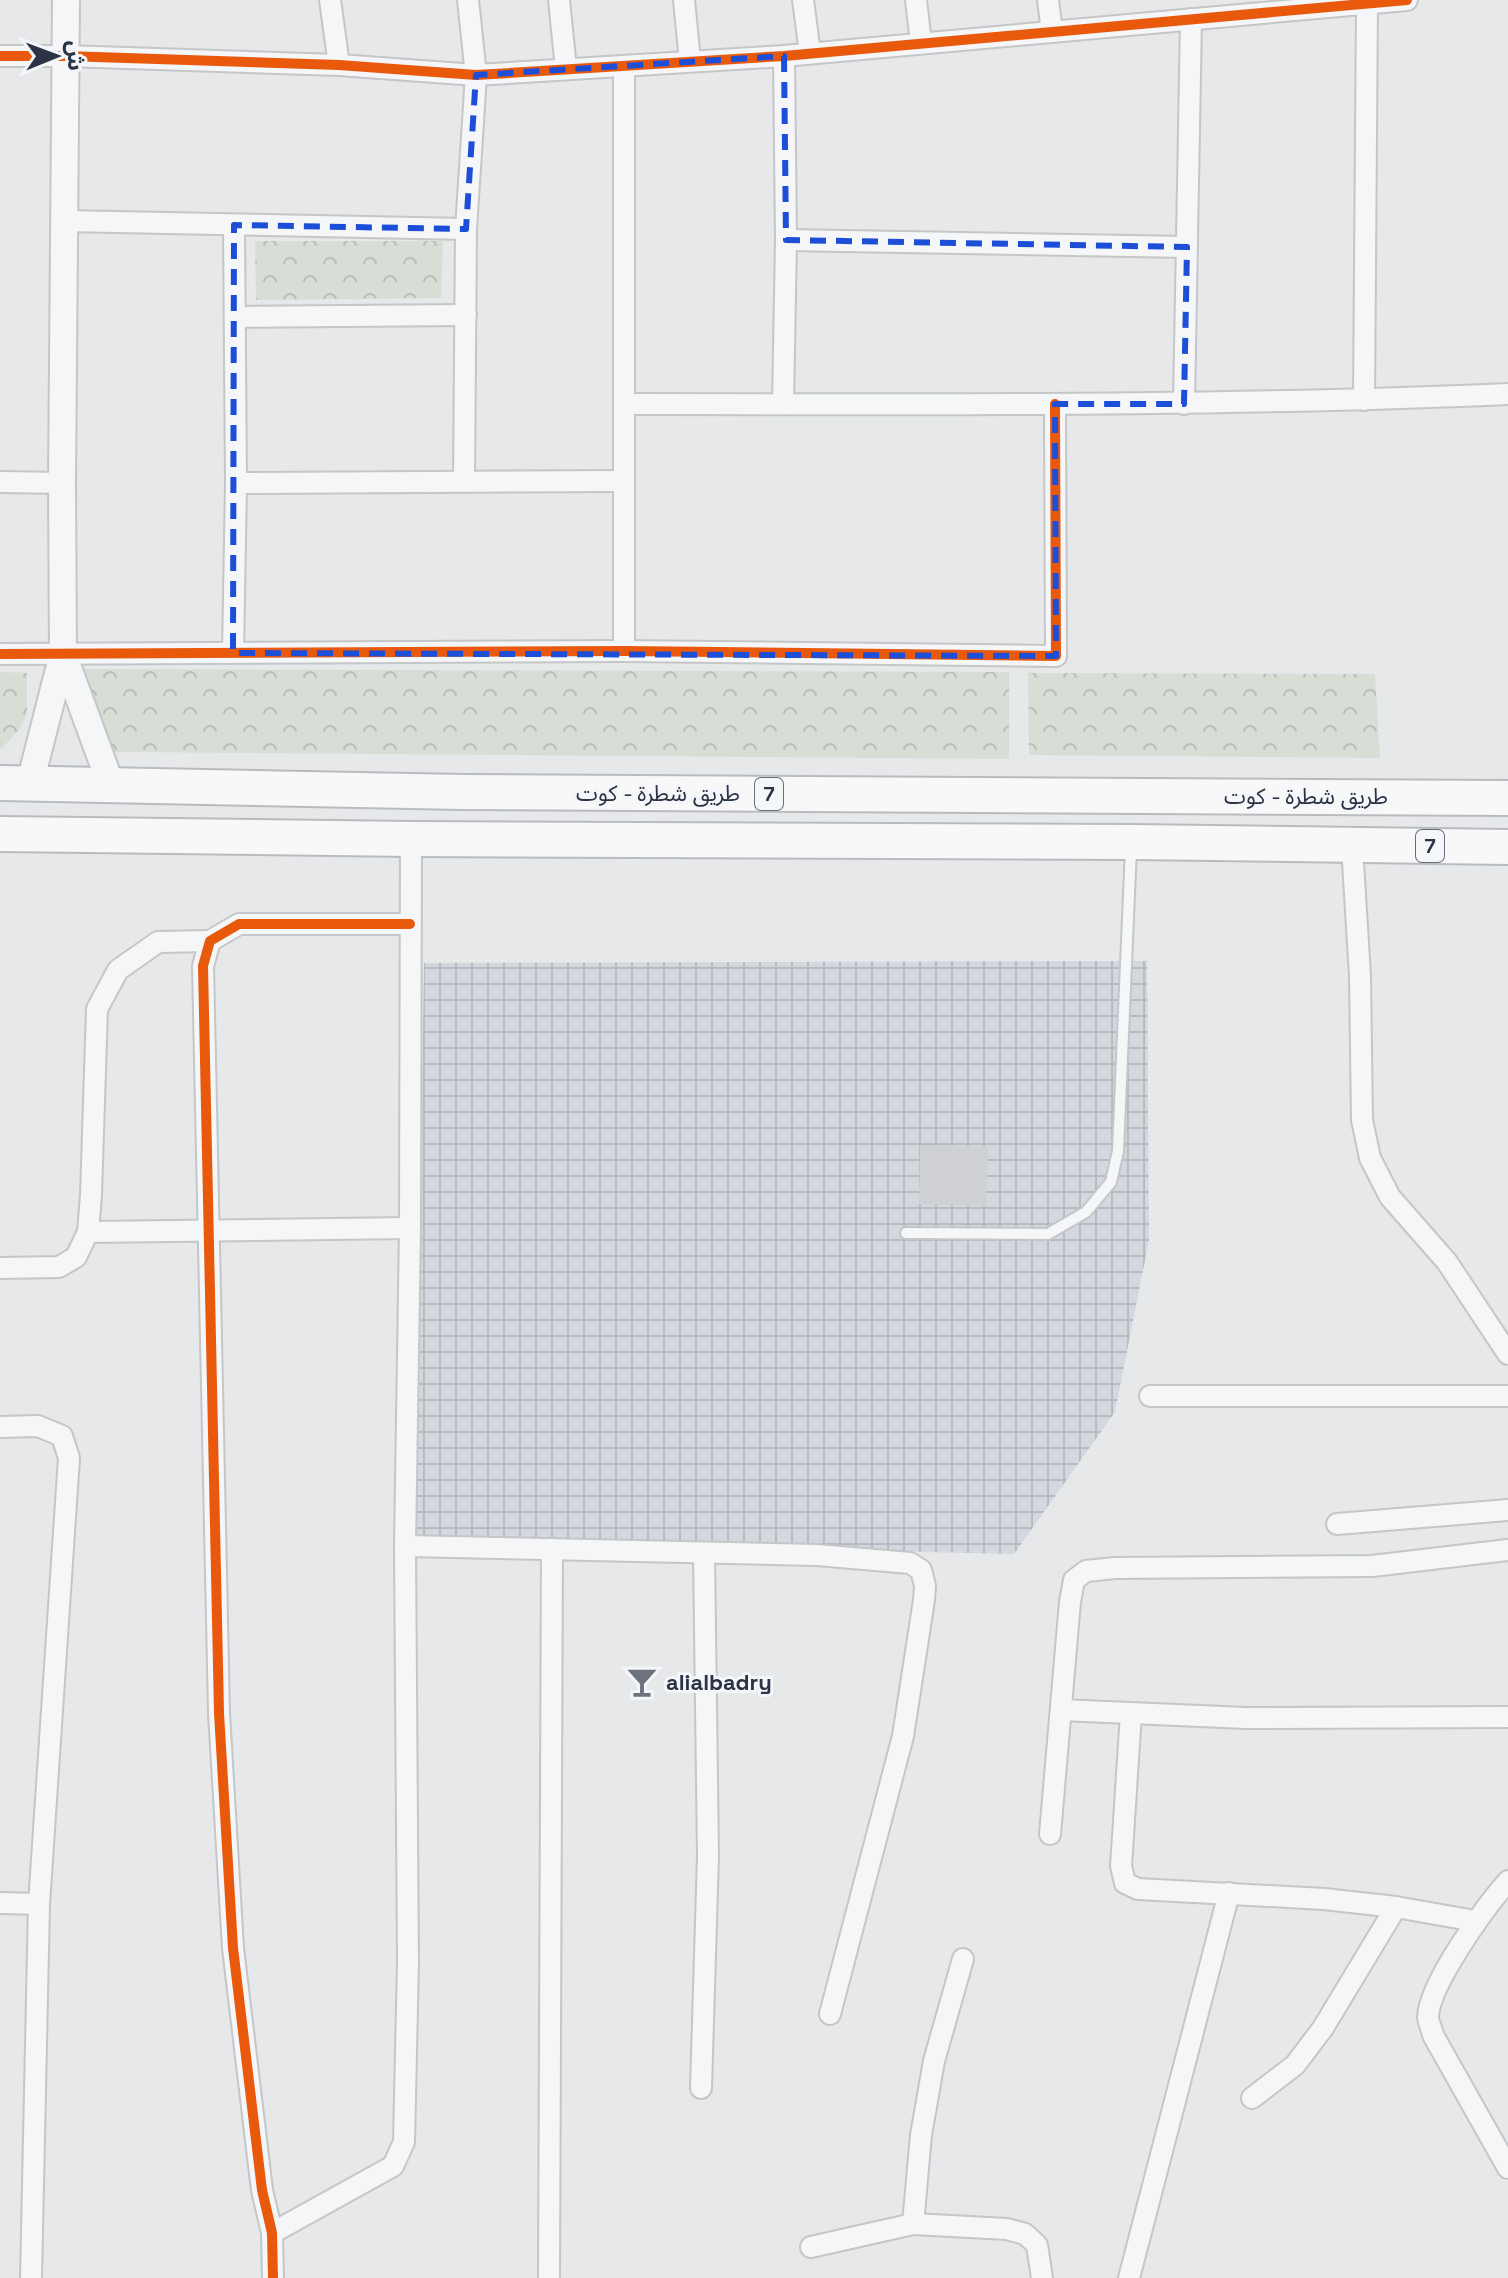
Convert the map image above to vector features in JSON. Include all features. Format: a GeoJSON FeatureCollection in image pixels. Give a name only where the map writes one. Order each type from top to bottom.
{"type":"FeatureCollection","features":[{"type":"Feature","properties":{"kind":"highway","name":"طريق شطرة - كوت"},"geometry":{"type":"LineString","coordinates":[[15,783],[463,792],[1508,798]]}},
{"type":"Feature","properties":{"kind":"highway"},"geometry":{"type":"LineString","coordinates":[[462,840],[463,792]]}},
{"type":"Feature","properties":{"kind":"highway","name":"7"},"geometry":{"type":"LineString","coordinates":[[0,834],[1508,847]]}},
{"type":"Feature","properties":{"kind":"street"},"geometry":{"type":"LineString","coordinates":[[66,0],[63,654],[111,785]]}},
{"type":"Feature","properties":{"kind":"street"},"geometry":{"type":"LineString","coordinates":[[330,0],[339,65]]}},
{"type":"Feature","properties":{"kind":"street"},"geometry":{"type":"LineString","coordinates":[[464,482],[466,229],[476,75],[468,0]]}},
{"type":"Feature","properties":{"kind":"street"},"geometry":{"type":"LineString","coordinates":[[559,0],[566,69]]}},
{"type":"Feature","properties":{"kind":"street"},"geometry":{"type":"LineString","coordinates":[[684,0],[690,61]]}},
{"type":"Feature","properties":{"kind":"street"},"geometry":{"type":"LineString","coordinates":[[803,0],[810,53]]}},
{"type":"Feature","properties":{"kind":"street"},"geometry":{"type":"LineString","coordinates":[[916,0],[921,43]]}},
{"type":"Feature","properties":{"kind":"street"},"geometry":{"type":"LineString","coordinates":[[1048,0],[1052,32]]}},
{"type":"Feature","properties":{"kind":"street"},"geometry":{"type":"LineString","coordinates":[[0,56],[339,65],[476,75],[784,56],[1407,0]]}},
{"type":"Feature","properties":{"kind":"street"},"geometry":{"type":"LineString","coordinates":[[1364,400],[1367,4]]}},
{"type":"Feature","properties":{"kind":"street"},"geometry":{"type":"LineString","coordinates":[[1184,404],[1191,19]]}},
{"type":"Feature","properties":{"kind":"street"},"geometry":{"type":"LineString","coordinates":[[783,404],[786,240],[784,56]]}},
{"type":"Feature","properties":{"kind":"street"},"geometry":{"type":"LineString","coordinates":[[624,66],[624,651]]}},
{"type":"Feature","properties":{"kind":"street"},"geometry":{"type":"LineString","coordinates":[[64,221],[466,229]]}},
{"type":"Feature","properties":{"kind":"street"},"geometry":{"type":"LineString","coordinates":[[233,653],[236,483],[234,225]]}},
{"type":"Feature","properties":{"kind":"street"},"geometry":{"type":"LineString","coordinates":[[786,240],[1187,247]]}},
{"type":"Feature","properties":{"kind":"street"},"geometry":{"type":"LineString","coordinates":[[236,317],[466,315]]}},
{"type":"Feature","properties":{"kind":"street"},"geometry":{"type":"LineString","coordinates":[[624,404],[1184,404],[1508,394]]}},
{"type":"Feature","properties":{"kind":"street"},"geometry":{"type":"LineString","coordinates":[[0,654],[624,651],[1056,656],[1055,404]]}},
{"type":"Feature","properties":{"kind":"street"},"geometry":{"type":"LineString","coordinates":[[236,483],[624,481]]}},
{"type":"Feature","properties":{"kind":"street"},"geometry":{"type":"LineString","coordinates":[[0,482],[62,483]]}},
{"type":"Feature","properties":{"kind":"street"},"geometry":{"type":"LineString","coordinates":[[15,783],[63,654]]}},
{"type":"Feature","properties":{"kind":"street"},"geometry":{"type":"LineString","coordinates":[[272,2233],[393,2166],[404,2142],[408,1962],[405,1546],[411,839]]}},
{"type":"Feature","properties":{"kind":"street"},"geometry":{"type":"LineString","coordinates":[[1352,846],[1360,976],[1362,1120],[1370,1158],[1390,1197],[1447,1262],[1508,1354]]}},
{"type":"Feature","properties":{"kind":"street"},"geometry":{"type":"LineString","coordinates":[[0,1268],[59,1267],[76,1257],[88,1232],[97,1009],[118,970],[158,942],[210,941],[239,924],[410,924]]}},
{"type":"Feature","properties":{"kind":"street"},"geometry":{"type":"LineString","coordinates":[[210,941],[203,966],[219,1713],[232,1933],[262,2190],[272,2233],[273,2278]]}},
{"type":"Feature","properties":{"kind":"street"},"geometry":{"type":"LineString","coordinates":[[88,1232],[410,1228]]}},
{"type":"Feature","properties":{"kind":"street"},"geometry":{"type":"LineString","coordinates":[[1150,1396],[1508,1396]]}},
{"type":"Feature","properties":{"kind":"street"},"geometry":{"type":"LineString","coordinates":[[0,1427],[38,1426],[62,1436],[69,1458],[39,1904],[31,2278]]}},
{"type":"Feature","properties":{"kind":"street"},"geometry":{"type":"LineString","coordinates":[[1337,1524],[1508,1510]]}},
{"type":"Feature","properties":{"kind":"street"},"geometry":{"type":"LineString","coordinates":[[405,1546],[817,1555],[910,1563],[921,1570],[924,1600],[903,1736],[830,2014]]}},
{"type":"Feature","properties":{"kind":"street"},"geometry":{"type":"LineString","coordinates":[[549,2278],[552,1549]]}},
{"type":"Feature","properties":{"kind":"street"},"geometry":{"type":"LineString","coordinates":[[1050,1834],[1070,1602],[1074,1580],[1086,1571],[1115,1568],[1372,1566],[1508,1550]]}},
{"type":"Feature","properties":{"kind":"street"},"geometry":{"type":"LineString","coordinates":[[701,2088],[708,1856],[704,1553]]}},
{"type":"Feature","properties":{"kind":"street"},"geometry":{"type":"LineString","coordinates":[[1061,1710],[1246,1718],[1508,1717]]}},
{"type":"Feature","properties":{"kind":"street"},"geometry":{"type":"LineString","coordinates":[[1131,1714],[1121,1866],[1125,1883],[1138,1889],[1324,1899],[1396,1907],[1475,1921]]}},
{"type":"Feature","properties":{"kind":"street"},"geometry":{"type":"LineString","coordinates":[[1508,1881],[1475,1921],[1434,1991],[1428,2018],[1433,2035],[1508,2168]]}},
{"type":"Feature","properties":{"kind":"street"},"geometry":{"type":"LineString","coordinates":[[1129,2278],[1229,1893]]}},
{"type":"Feature","properties":{"kind":"street"},"geometry":{"type":"LineString","coordinates":[[0,1903],[39,1904]]}},
{"type":"Feature","properties":{"kind":"street"},"geometry":{"type":"LineString","coordinates":[[1252,2098],[1295,2065],[1323,2028],[1396,1907]]}},
{"type":"Feature","properties":{"kind":"street"},"geometry":{"type":"LineString","coordinates":[[913,2224],[921,2135],[934,2061],[963,1959]]}},
{"type":"Feature","properties":{"kind":"street"},"geometry":{"type":"LineString","coordinates":[[811,2247],[913,2224],[1007,2229],[1025,2234],[1037,2245],[1042,2278]]}},
{"type":"Feature","properties":{"kind":"lane"},"geometry":{"type":"LineString","coordinates":[[906,1233],[1048,1234],[1086,1212],[1111,1182],[1118,1151],[1132,842]]}},
{"type":"Feature","properties":{"kind":"highlighted area"},"geometry":{"type":"Polygon","coordinates":[[[784,56],[786,240],[1187,247],[1184,404],[1055,404],[1056,656],[233,653],[234,225],[466,229],[476,75],[784,56]]]}},
{"type":"Feature","properties":{"kind":"shaded area"},"geometry":{"type":"Polygon","coordinates":[[[1147,961],[1149,1240],[1115,1412],[1014,1554],[416,1541],[424,963],[1147,961]]]}},
{"type":"Feature","properties":{"kind":"green space"},"geometry":{"type":"Polygon","coordinates":[[[255,241],[443,241],[441,298],[256,300],[255,241]]]}},
{"type":"Feature","properties":{"kind":"green space"},"geometry":{"type":"Polygon","coordinates":[[[85,669],[1009,672],[1009,759],[116,752],[101,743],[91,715],[85,669]]]}},
{"type":"Feature","properties":{"kind":"green space"},"geometry":{"type":"Polygon","coordinates":[[[0,672],[27,673],[27,715],[18,731],[2,748],[0,748],[0,672]]]}},
{"type":"Feature","properties":{"kind":"green space"},"geometry":{"type":"Polygon","coordinates":[[[1028,673],[1375,674],[1380,758],[1029,755],[1028,673]]]}},
{"type":"Feature","properties":{"kind":"building"},"geometry":{"type":"Polygon","coordinates":[[[920,1145],[988,1147],[986,1206],[919,1204],[920,1145]]]}},
{"type":"Feature","properties":{"kind":"cycle path"},"geometry":{"type":"LineString","coordinates":[[0,56],[339,65],[476,75],[784,56],[1407,0]]}},
{"type":"Feature","properties":{"kind":"cycle path"},"geometry":{"type":"LineString","coordinates":[[0,654],[624,651],[1056,656],[1055,404]]}},
{"type":"Feature","properties":{"kind":"cycle path"},"geometry":{"type":"LineString","coordinates":[[273,2278],[272,2233],[262,2190],[233,1948],[219,1713],[203,966],[210,941],[239,924],[410,924]]}},
{"type":"Feature","properties":{"kind":"place","name":"alialbadry"},"geometry":{"type":"Point","coordinates":[642,1682]}}]}
